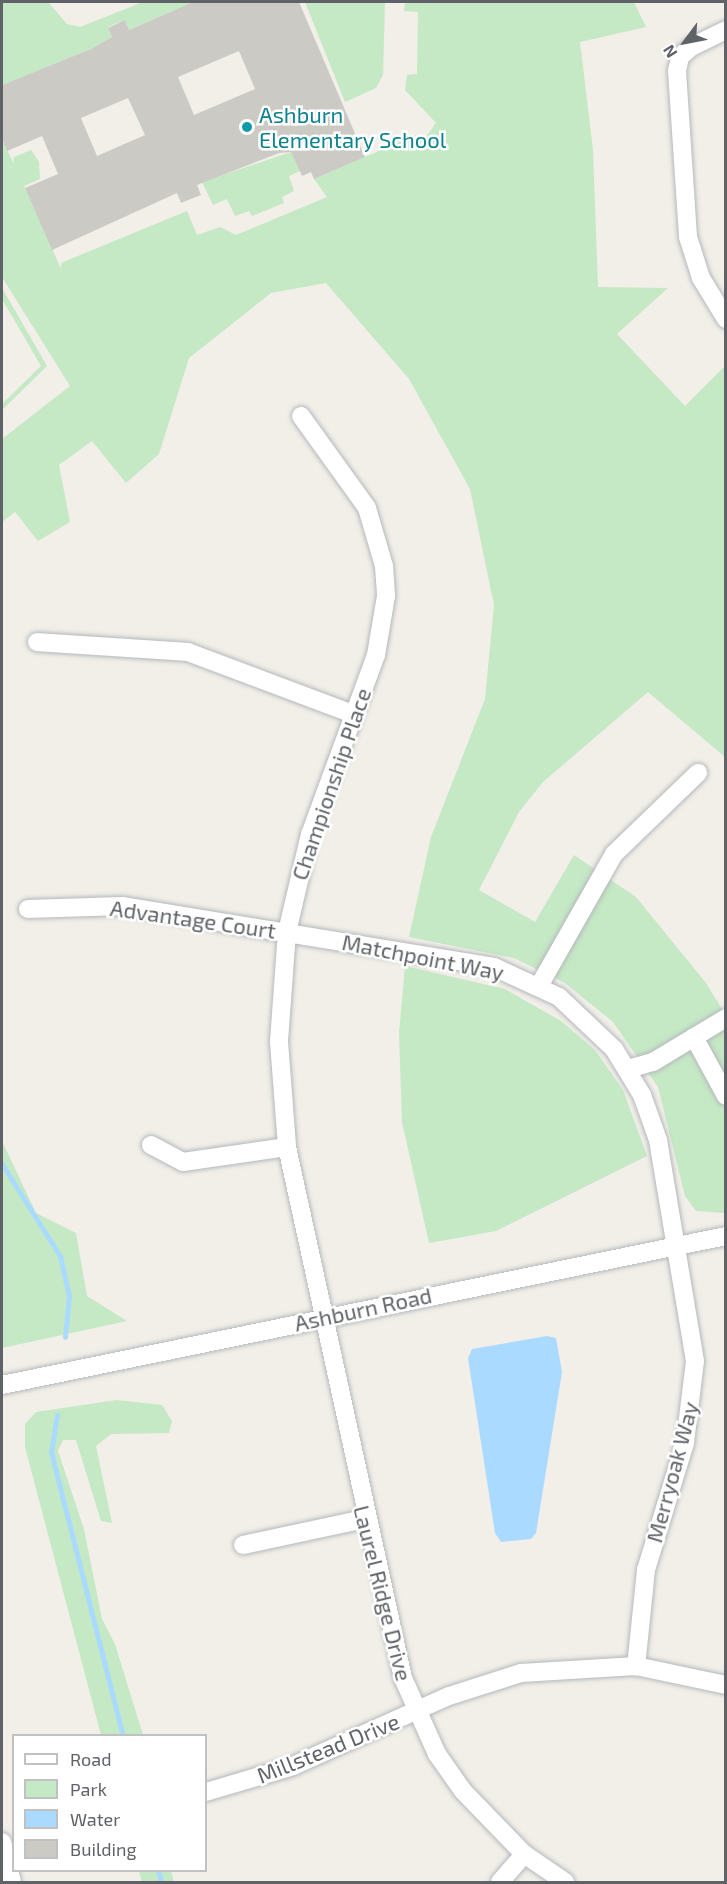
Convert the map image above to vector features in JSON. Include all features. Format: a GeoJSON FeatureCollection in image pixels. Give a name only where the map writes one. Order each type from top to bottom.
{"type":"FeatureCollection","features":[{"type":"Feature","properties":{"kind":"street"},"geometry":{"type":"LineString","coordinates":[[726,30],[691,47],[680,57],[677,71],[688,237],[701,278],[726,320]]}},
{"type":"Feature","properties":{"kind":"street","name":"Championship Place"},"geometry":{"type":"LineString","coordinates":[[301,416],[367,508],[384,566],[383,626],[309,834],[287,932],[279,1042],[287,1147],[322,1318]]}},
{"type":"Feature","properties":{"kind":"street"},"geometry":{"type":"LineString","coordinates":[[37,642],[188,652],[353,714]]}},
{"type":"Feature","properties":{"kind":"street"},"geometry":{"type":"LineString","coordinates":[[539,986],[614,854],[698,773]]}},
{"type":"Feature","properties":{"kind":"street","name":"Advantage Court"},"geometry":{"type":"LineString","coordinates":[[28,909],[122,906],[287,932]]}},
{"type":"Feature","properties":{"kind":"street","name":"Matchpoint Way"},"geometry":{"type":"LineString","coordinates":[[287,932],[466,960],[539,986],[597,1029],[628,1069],[658,1140],[678,1243]]}},
{"type":"Feature","properties":{"kind":"street"},"geometry":{"type":"LineString","coordinates":[[628,1069],[653,1062],[726,1018]]}},
{"type":"Feature","properties":{"kind":"street"},"geometry":{"type":"LineString","coordinates":[[694,1037],[726,1096]]}},
{"type":"Feature","properties":{"kind":"street"},"geometry":{"type":"LineString","coordinates":[[151,1144],[183,1161],[287,1147]]}},
{"type":"Feature","properties":{"kind":"street","name":"Ashburn Road"},"geometry":{"type":"LineString","coordinates":[[2,1385],[678,1243],[726,1236]]}},
{"type":"Feature","properties":{"kind":"street","name":"Merryoak Way"},"geometry":{"type":"LineString","coordinates":[[636,1666],[646,1570],[685,1443],[694,1393],[694,1330],[678,1243]]}},
{"type":"Feature","properties":{"kind":"street","name":"Laurel Ridge Drive"},"geometry":{"type":"LineString","coordinates":[[322,1318],[392,1644],[416,1711],[463,1791],[524,1854],[565,1882]]}},
{"type":"Feature","properties":{"kind":"street"},"geometry":{"type":"LineString","coordinates":[[243,1545],[364,1519]]}},
{"type":"Feature","properties":{"kind":"street","name":"Millstead Drive"},"geometry":{"type":"LineString","coordinates":[[207,1792],[293,1766],[416,1711],[520,1674],[636,1666],[726,1685]]}},
{"type":"Feature","properties":{"kind":"street"},"geometry":{"type":"LineString","coordinates":[[5,1847],[12,1882]]}},
{"type":"Feature","properties":{"kind":"street"},"geometry":{"type":"LineString","coordinates":[[500,1882],[524,1854]]}},
{"type":"Feature","properties":{"kind":"green space"},"geometry":{"type":"Polygon","coordinates":[[[2,2],[48,2],[67,24],[80,27],[143,2],[193,2],[129,30],[125,20],[108,27],[112,37],[91,49],[2,85],[2,2]]]}},
{"type":"Feature","properties":{"kind":"green space"},"geometry":{"type":"Polygon","coordinates":[[[305,2],[385,2],[383,75],[376,88],[345,102],[305,2]]]}},
{"type":"Feature","properties":{"kind":"green space"},"geometry":{"type":"Polygon","coordinates":[[[405,2],[634,2],[646,27],[580,42],[593,150],[598,287],[668,288],[617,334],[685,406],[724,367],[725,757],[648,692],[543,782],[519,812],[479,890],[535,922],[574,855],[636,897],[706,983],[725,1014],[725,1213],[696,1211],[685,1196],[658,1087],[613,1022],[565,983],[514,958],[409,937],[431,837],[485,699],[494,605],[470,489],[409,379],[326,283],[271,293],[189,358],[159,454],[126,483],[92,441],[59,465],[70,522],[38,541],[15,512],[2,522],[2,439],[70,386],[2,277],[2,138],[13,163],[14,157],[31,150],[39,162],[40,179],[24,186],[61,269],[61,263],[187,211],[197,235],[220,227],[236,235],[327,197],[314,179],[416,135],[423,141],[436,123],[405,90],[407,75],[417,74],[418,12],[404,11],[405,2]]]}},
{"type":"Feature","properties":{"kind":"green space"},"geometry":{"type":"Polygon","coordinates":[[[291,152],[300,171],[289,176],[294,191],[282,197],[284,203],[252,216],[249,211],[235,216],[227,199],[213,205],[202,182],[291,152]]]}},
{"type":"Feature","properties":{"kind":"green space"},"geometry":{"type":"Polygon","coordinates":[[[2,288],[47,366],[2,410],[2,404],[41,366],[2,299],[2,288]]]}},
{"type":"Feature","properties":{"kind":"green space"},"geometry":{"type":"Polygon","coordinates":[[[405,966],[505,989],[561,1021],[595,1050],[623,1090],[647,1156],[496,1231],[429,1243],[402,1122],[399,1033],[405,966]]]}},
{"type":"Feature","properties":{"kind":"green space"},"geometry":{"type":"Polygon","coordinates":[[[2,1141],[36,1213],[76,1233],[87,1296],[127,1321],[2,1348],[2,1141]]]}},
{"type":"Feature","properties":{"kind":"green space"},"geometry":{"type":"Polygon","coordinates":[[[117,1400],[162,1405],[172,1421],[169,1433],[111,1434],[96,1446],[112,1523],[101,1521],[76,1440],[63,1440],[58,1451],[84,1529],[102,1619],[115,1644],[143,1734],[101,1734],[25,1447],[25,1424],[36,1412],[117,1400]]]}},
{"type":"Feature","properties":{"kind":"green space"},"geometry":{"type":"Polygon","coordinates":[[[139,1872],[171,1872],[174,1882],[142,1882],[139,1872]]]}},
{"type":"Feature","properties":{"kind":"water"},"geometry":{"type":"Polygon","coordinates":[[[547,1336],[556,1338],[562,1372],[536,1533],[531,1539],[501,1542],[495,1533],[468,1358],[472,1349],[547,1336]]]}},
{"type":"Feature","properties":{"kind":"building","name":"Ashburn Elementary School"},"geometry":{"type":"Polygon","coordinates":[[[193,2],[299,2],[365,157],[314,179],[311,172],[302,176],[291,152],[279,153],[197,185],[201,195],[181,203],[177,193],[52,250],[25,188],[58,174],[42,136],[7,151],[2,138],[2,85],[91,49],[112,37],[108,28],[125,20],[129,30],[193,2]],[[239,51],[178,77],[194,115],[255,89],[239,51]],[[128,98],[81,118],[97,156],[145,135],[128,98]]]}},
{"type":"Feature","properties":{"kind":"waterway"},"geometry":{"type":"LineString","coordinates":[[2,1164],[60,1256],[69,1296],[65,1337]]}},
{"type":"Feature","properties":{"kind":"waterway"},"geometry":{"type":"LineString","coordinates":[[57,1415],[51,1452],[122,1734]]}},
{"type":"Feature","properties":{"kind":"waterway"},"geometry":{"type":"LineString","coordinates":[[158,1872],[161,1882]]}},
{"type":"Feature","properties":{"kind":"place","name":"Ashburn Elementary School"},"geometry":{"type":"Point","coordinates":[247,127]}}]}
